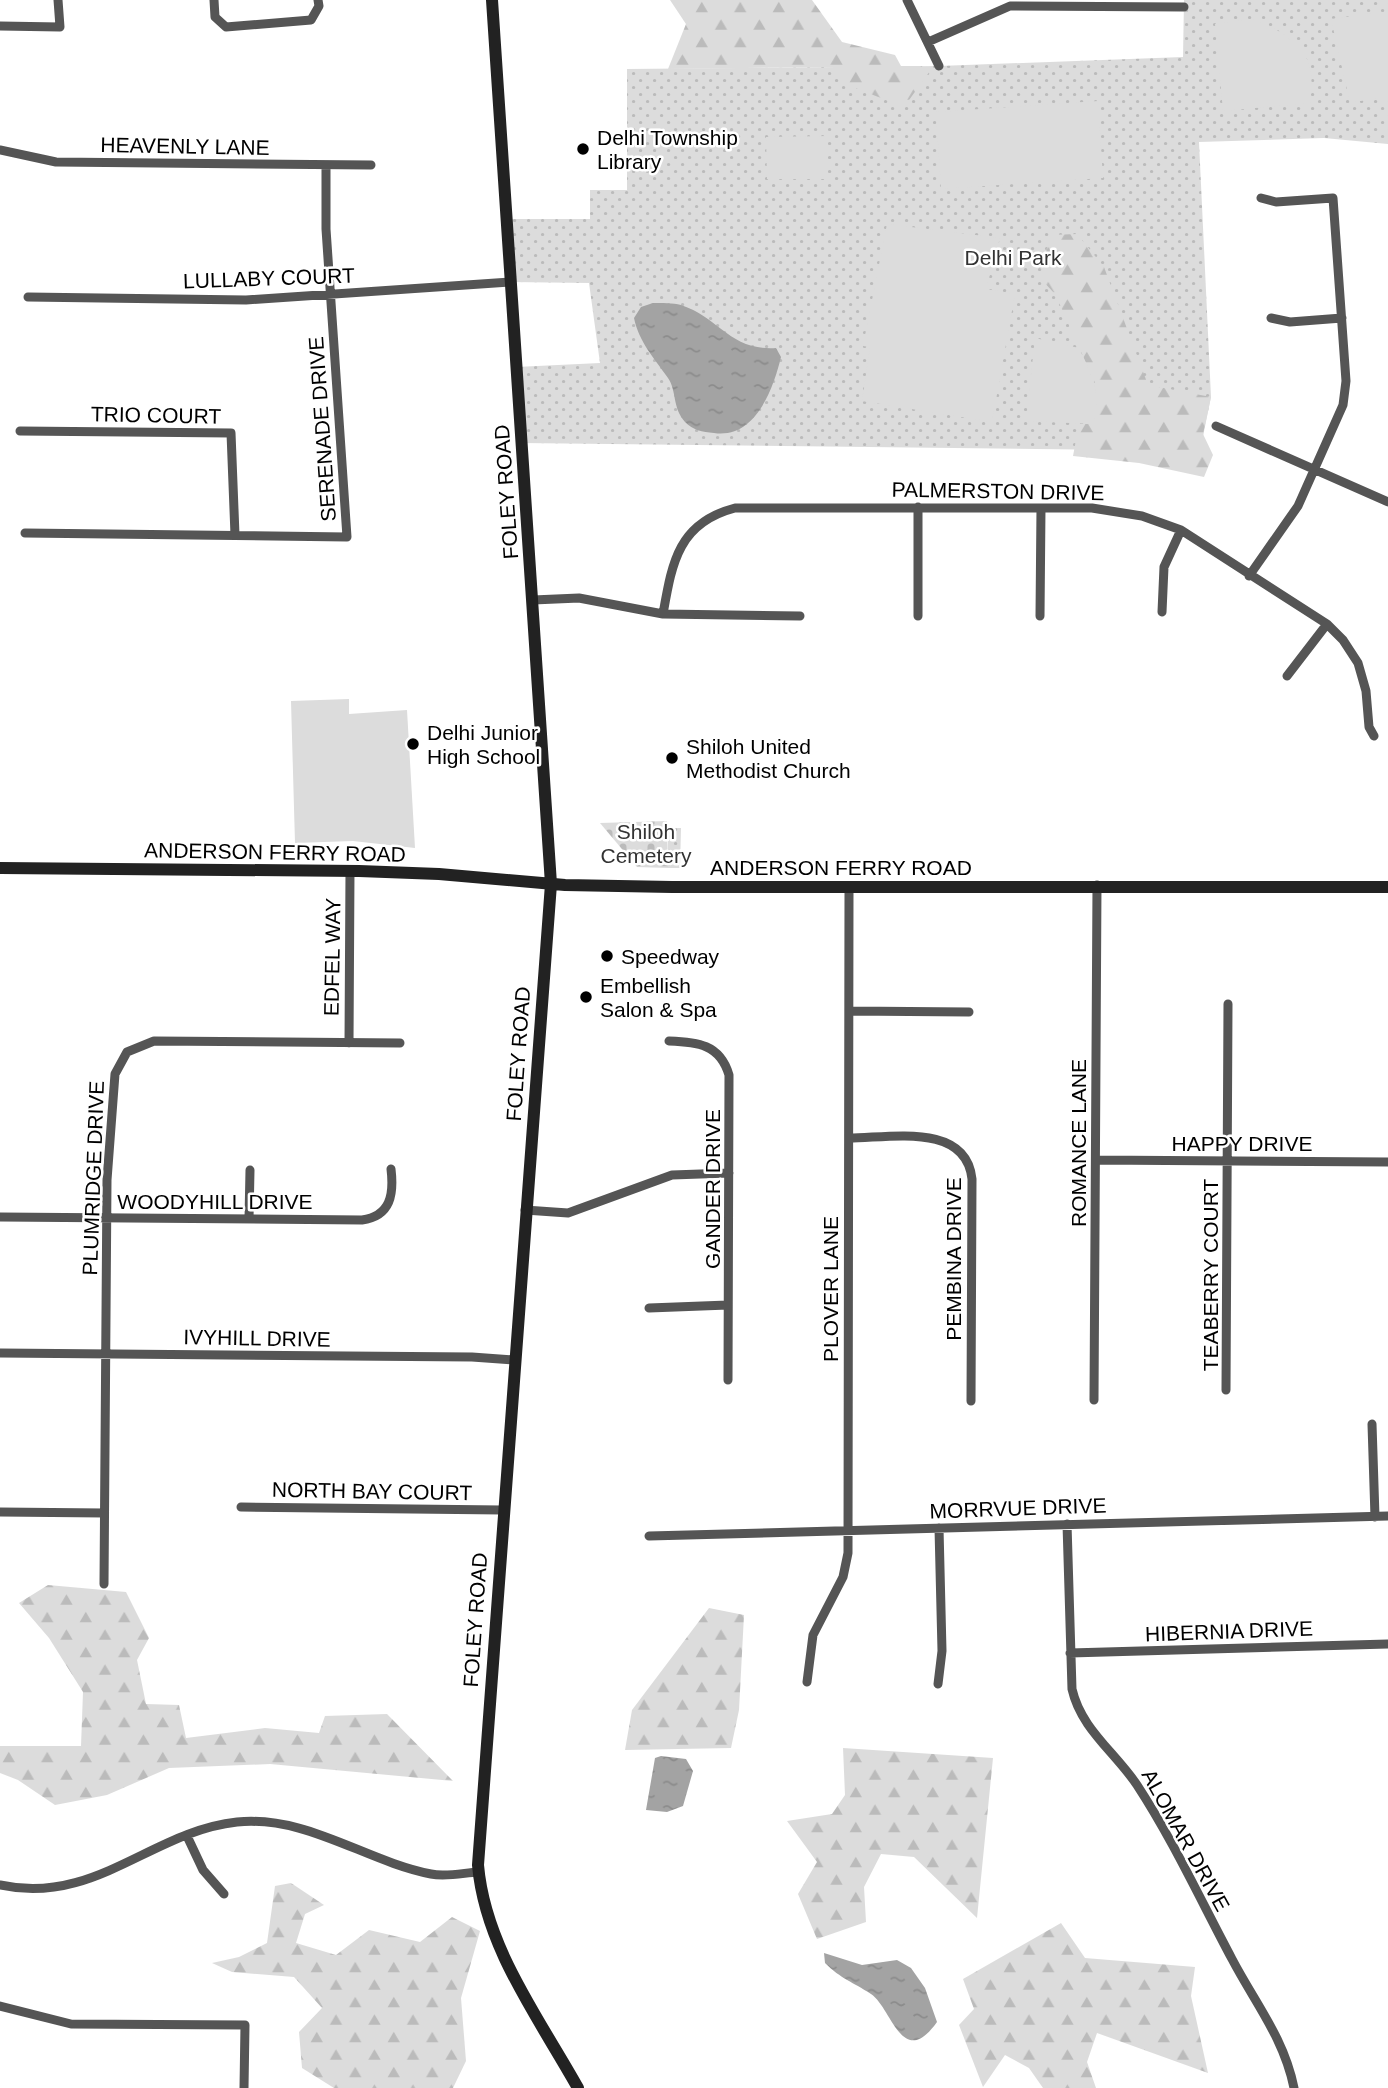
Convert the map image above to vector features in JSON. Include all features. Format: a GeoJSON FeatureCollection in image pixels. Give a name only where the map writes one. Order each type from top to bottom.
{"type":"FeatureCollection","features":[{"type":"Feature","properties":{"kind":"street"},"geometry":{"type":"LineString","coordinates":[[0,26],[60,27],[58,0]]}},
{"type":"Feature","properties":{"kind":"street"},"geometry":{"type":"LineString","coordinates":[[214,0],[215,17],[226,27],[311,20],[319,6],[318,0]]}},
{"type":"Feature","properties":{"kind":"street","name":"FOLEY ROAD"},"geometry":{"type":"LineString","coordinates":[[492,0],[551,884],[477,1843],[478,1872],[494,1936],[578,2088]]}},
{"type":"Feature","properties":{"kind":"street"},"geometry":{"type":"LineString","coordinates":[[907,0],[939,66]]}},
{"type":"Feature","properties":{"kind":"street"},"geometry":{"type":"LineString","coordinates":[[928,42],[999,9],[1033,3],[1184,6]]}},
{"type":"Feature","properties":{"kind":"street","name":"HEAVENLY LANE"},"geometry":{"type":"LineString","coordinates":[[0,150],[56,162],[371,165]]}},
{"type":"Feature","properties":{"kind":"street","name":"SERENADE DRIVE"},"geometry":{"type":"LineString","coordinates":[[25,533],[347,537],[330,295],[326,166]]}},
{"type":"Feature","properties":{"kind":"street"},"geometry":{"type":"LineString","coordinates":[[1249,576],[1287,525],[1338,416],[1345,393],[1334,198],[1276,202],[1261,198]]}},
{"type":"Feature","properties":{"kind":"street","name":"LULLABY COURT"},"geometry":{"type":"LineString","coordinates":[[29,297],[238,300],[511,282]]}},
{"type":"Feature","properties":{"kind":"street"},"geometry":{"type":"LineString","coordinates":[[1271,318],[1290,321],[1342,318]]}},
{"type":"Feature","properties":{"kind":"street"},"geometry":{"type":"LineString","coordinates":[[1216,426],[1388,502]]}},
{"type":"Feature","properties":{"kind":"street","name":"TRIO COURT"},"geometry":{"type":"LineString","coordinates":[[20,431],[231,433],[235,535]]}},
{"type":"Feature","properties":{"kind":"street","name":"PALMERSTON DRIVE"},"geometry":{"type":"LineString","coordinates":[[663,614],[678,550],[692,531],[723,511],[747,506],[1041,508],[1126,512],[1181,530],[1326,624],[1343,639],[1358,663],[1366,691],[1369,727],[1374,736]]}},
{"type":"Feature","properties":{"kind":"street"},"geometry":{"type":"LineString","coordinates":[[918,507],[918,616]]}},
{"type":"Feature","properties":{"kind":"street"},"geometry":{"type":"LineString","coordinates":[[1040,616],[1041,508]]}},
{"type":"Feature","properties":{"kind":"street"},"geometry":{"type":"LineString","coordinates":[[1162,612],[1164,567],[1181,530]]}},
{"type":"Feature","properties":{"kind":"street"},"geometry":{"type":"LineString","coordinates":[[533,600],[579,598],[663,614],[800,616]]}},
{"type":"Feature","properties":{"kind":"street"},"geometry":{"type":"LineString","coordinates":[[1287,676],[1326,624]]}},
{"type":"Feature","properties":{"kind":"street","name":"ANDERSON FERRY ROAD"},"geometry":{"type":"LineString","coordinates":[[0,868],[351,871],[439,874],[551,884],[849,888],[1097,885],[1388,887]]}},
{"type":"Feature","properties":{"kind":"street","name":"EDFEL WAY"},"geometry":{"type":"LineString","coordinates":[[349,1043],[351,871]]}},
{"type":"Feature","properties":{"kind":"street","name":"ROMANCE LANE"},"geometry":{"type":"LineString","coordinates":[[1094,1400],[1097,885]]}},
{"type":"Feature","properties":{"kind":"street","name":"PLOVER LANE"},"geometry":{"type":"LineString","coordinates":[[807,1682],[813,1635],[847,1565],[849,888]]}},
{"type":"Feature","properties":{"kind":"street","name":"TEABERRY COURT"},"geometry":{"type":"LineString","coordinates":[[1226,1390],[1228,1004]]}},
{"type":"Feature","properties":{"kind":"street"},"geometry":{"type":"LineString","coordinates":[[849,1011],[970,1012]]}},
{"type":"Feature","properties":{"kind":"street","name":"PLUMRIDGE DRIVE"},"geometry":{"type":"LineString","coordinates":[[104,1584],[107,1217],[115,1074],[122,1059],[134,1047],[154,1041],[400,1043]]}},
{"type":"Feature","properties":{"kind":"street","name":"GANDER DRIVE"},"geometry":{"type":"LineString","coordinates":[[669,1041],[704,1044],[718,1054],[727,1067],[730,1082],[728,1381]]}},
{"type":"Feature","properties":{"kind":"street","name":"PEMBINA DRIVE"},"geometry":{"type":"LineString","coordinates":[[849,1138],[944,1140],[959,1149],[969,1163],[972,1179],[971,1401]]}},
{"type":"Feature","properties":{"kind":"street","name":"HAPPY DRIVE"},"geometry":{"type":"LineString","coordinates":[[1096,1160],[1388,1162]]}},
{"type":"Feature","properties":{"kind":"street","name":"WOODYHILL DRIVE"},"geometry":{"type":"LineString","coordinates":[[0,1217],[371,1219],[382,1213],[391,1199],[391,1169]]}},
{"type":"Feature","properties":{"kind":"street"},"geometry":{"type":"LineString","coordinates":[[249,1219],[250,1170]]}},
{"type":"Feature","properties":{"kind":"street"},"geometry":{"type":"LineString","coordinates":[[525,1210],[568,1213],[672,1175],[729,1173]]}},
{"type":"Feature","properties":{"kind":"street"},"geometry":{"type":"LineString","coordinates":[[649,1308],[728,1305]]}},
{"type":"Feature","properties":{"kind":"street","name":"IVYHILL DRIVE"},"geometry":{"type":"LineString","coordinates":[[0,1353],[472,1357],[514,1360]]}},
{"type":"Feature","properties":{"kind":"street"},"geometry":{"type":"LineString","coordinates":[[1372,1424],[1374,1517]]}},
{"type":"Feature","properties":{"kind":"street","name":"NORTH BAY COURT"},"geometry":{"type":"LineString","coordinates":[[241,1507],[502,1510]]}},
{"type":"Feature","properties":{"kind":"street"},"geometry":{"type":"LineString","coordinates":[[0,1512],[104,1513]]}},
{"type":"Feature","properties":{"kind":"street","name":"MORRVUE DRIVE"},"geometry":{"type":"LineString","coordinates":[[649,1536],[1388,1516]]}},
{"type":"Feature","properties":{"kind":"street","name":"ALOMAR DRIVE"},"geometry":{"type":"LineString","coordinates":[[1067,1524],[1072,1689],[1080,1714],[1132,1778],[1154,1814],[1248,1988],[1273,2025],[1294,2088]]}},
{"type":"Feature","properties":{"kind":"street"},"geometry":{"type":"LineString","coordinates":[[938,1684],[942,1651],[939,1528]]}},
{"type":"Feature","properties":{"kind":"street","name":"HIBERNIA DRIVE"},"geometry":{"type":"LineString","coordinates":[[1070,1653],[1388,1644]]}},
{"type":"Feature","properties":{"kind":"street"},"geometry":{"type":"LineString","coordinates":[[0,1885],[44,1889],[81,1883],[187,1836],[219,1825],[269,1822],[301,1828],[429,1874],[478,1872]]}},
{"type":"Feature","properties":{"kind":"street"},"geometry":{"type":"LineString","coordinates":[[187,1836],[203,1870],[224,1894]]}},
{"type":"Feature","properties":{"kind":"street"},"geometry":{"type":"LineString","coordinates":[[0,2006],[71,2024],[245,2025],[244,2088]]}},
{"type":"Feature","properties":{"kind":"green space"},"geometry":{"type":"Polygon","coordinates":[[[670,0],[812,0],[842,42],[895,55],[901,66],[920,66],[930,71],[904,107],[845,84],[833,67],[668,69],[686,24],[670,0]]]}},
{"type":"Feature","properties":{"kind":"green space","name":"Delhi Park"},"geometry":{"type":"Polygon","coordinates":[[[1184,0],[1388,0],[1388,144],[1324,138],[1199,142],[1211,397],[1200,451],[522,443],[516,367],[600,363],[589,283],[511,282],[507,219],[590,219],[590,190],[627,190],[627,69],[939,66],[1183,57],[1184,0]]]}},
{"type":"Feature","properties":{"kind":"green space"},"geometry":{"type":"Polygon","coordinates":[[[1388,13],[1388,96],[1350,103],[1331,19],[1388,13]]]}},
{"type":"Feature","properties":{"kind":"green space"},"geometry":{"type":"Polygon","coordinates":[[[1250,19],[1282,33],[1297,45],[1307,59],[1312,87],[1310,103],[1223,111],[1215,24],[1250,19]]]}},
{"type":"Feature","properties":{"kind":"green space"},"geometry":{"type":"Polygon","coordinates":[[[1098,101],[1103,178],[941,189],[936,112],[1098,101]]]}},
{"type":"Feature","properties":{"kind":"green space"},"geometry":{"type":"Polygon","coordinates":[[[828,136],[828,179],[767,179],[766,137],[828,136]]]}},
{"type":"Feature","properties":{"kind":"green space"},"geometry":{"type":"Polygon","coordinates":[[[887,224],[1000,238],[986,289],[1015,294],[992,422],[862,401],[870,347],[863,346],[887,224]]]}},
{"type":"Feature","properties":{"kind":"green space"},"geometry":{"type":"Polygon","coordinates":[[[1077,234],[1104,267],[1148,385],[1211,397],[1203,434],[1213,455],[1204,477],[1139,463],[1073,456],[1079,424],[1092,424],[1096,385],[1055,294],[1040,278],[1050,235],[1077,234]]]}},
{"type":"Feature","properties":{"kind":"green space"},"geometry":{"type":"Polygon","coordinates":[[[1035,338],[1079,348],[1096,394],[1093,424],[1026,421],[1035,338]]]}},
{"type":"Feature","properties":{"kind":"green space"},"geometry":{"type":"Polygon","coordinates":[[[349,699],[349,714],[407,710],[415,848],[353,841],[295,843],[291,701],[349,699]]]}},
{"type":"Feature","properties":{"kind":"green space","name":"Shiloh Cemetery"},"geometry":{"type":"Polygon","coordinates":[[[667,821],[668,868],[637,867],[600,823],[667,821]]]}},
{"type":"Feature","properties":{"kind":"green space"},"geometry":{"type":"Polygon","coordinates":[[[668,828],[681,828],[680,868],[668,868],[668,828]]]}},
{"type":"Feature","properties":{"kind":"green space"},"geometry":{"type":"Polygon","coordinates":[[[48,1585],[126,1592],[149,1638],[137,1660],[146,1704],[179,1705],[186,1738],[265,1728],[319,1733],[325,1716],[387,1714],[453,1781],[270,1764],[169,1768],[107,1795],[55,1805],[18,1780],[0,1773],[0,1746],[81,1746],[83,1692],[49,1638],[19,1603],[48,1585]]]}},
{"type":"Feature","properties":{"kind":"green space"},"geometry":{"type":"Polygon","coordinates":[[[709,1608],[744,1615],[739,1710],[731,1748],[625,1750],[632,1710],[709,1608]]]}},
{"type":"Feature","properties":{"kind":"green space"},"geometry":{"type":"Polygon","coordinates":[[[843,1748],[993,1758],[977,1918],[914,1857],[881,1854],[864,1887],[866,1922],[817,1939],[798,1894],[817,1862],[787,1821],[832,1814],[845,1795],[843,1748]]]}},
{"type":"Feature","properties":{"kind":"green space"},"geometry":{"type":"Polygon","coordinates":[[[291,1883],[324,1905],[305,1914],[296,1943],[336,1955],[369,1930],[420,1942],[452,1917],[480,1931],[461,1998],[466,2061],[453,2088],[334,2088],[302,2068],[299,2032],[322,2008],[294,1977],[232,1972],[212,1963],[239,1957],[267,1943],[275,1886],[291,1883]]]}},
{"type":"Feature","properties":{"kind":"green space"},"geometry":{"type":"Polygon","coordinates":[[[1061,1923],[1085,1958],[1195,1967],[1191,1996],[1208,2073],[1097,2033],[1087,2062],[1096,2088],[1043,2088],[1029,2068],[1005,2055],[983,2087],[959,2025],[974,2009],[963,1979],[1061,1923]]]}},
{"type":"Feature","properties":{"kind":"water"},"geometry":{"type":"Polygon","coordinates":[[[653,303],[681,305],[747,344],[760,348],[776,348],[781,357],[773,384],[760,410],[741,428],[728,433],[702,431],[691,427],[681,417],[671,383],[636,327],[634,318],[641,307],[653,303]]]}},
{"type":"Feature","properties":{"kind":"water"},"geometry":{"type":"Polygon","coordinates":[[[661,1756],[686,1759],[693,1771],[683,1806],[667,1812],[646,1810],[655,1758],[661,1756]]]}},
{"type":"Feature","properties":{"kind":"water"},"geometry":{"type":"Polygon","coordinates":[[[824,1953],[862,1965],[897,1960],[911,1968],[925,1988],[937,2022],[925,2035],[915,2040],[906,2038],[871,1994],[842,1977],[825,1963],[824,1953]]]}},
{"type":"Feature","properties":{"kind":"place","name":"Delhi Township Library"},"geometry":{"type":"Point","coordinates":[583,149]}},
{"type":"Feature","properties":{"kind":"place","name":"Delhi Junior High School"},"geometry":{"type":"Point","coordinates":[413,744]}},
{"type":"Feature","properties":{"kind":"place","name":"Shiloh United Methodist Church"},"geometry":{"type":"Point","coordinates":[672,758]}},
{"type":"Feature","properties":{"kind":"place","name":"Speedway"},"geometry":{"type":"Point","coordinates":[607,956]}},
{"type":"Feature","properties":{"kind":"place","name":"Embellish Salon & Spa"},"geometry":{"type":"Point","coordinates":[586,997]}}]}
